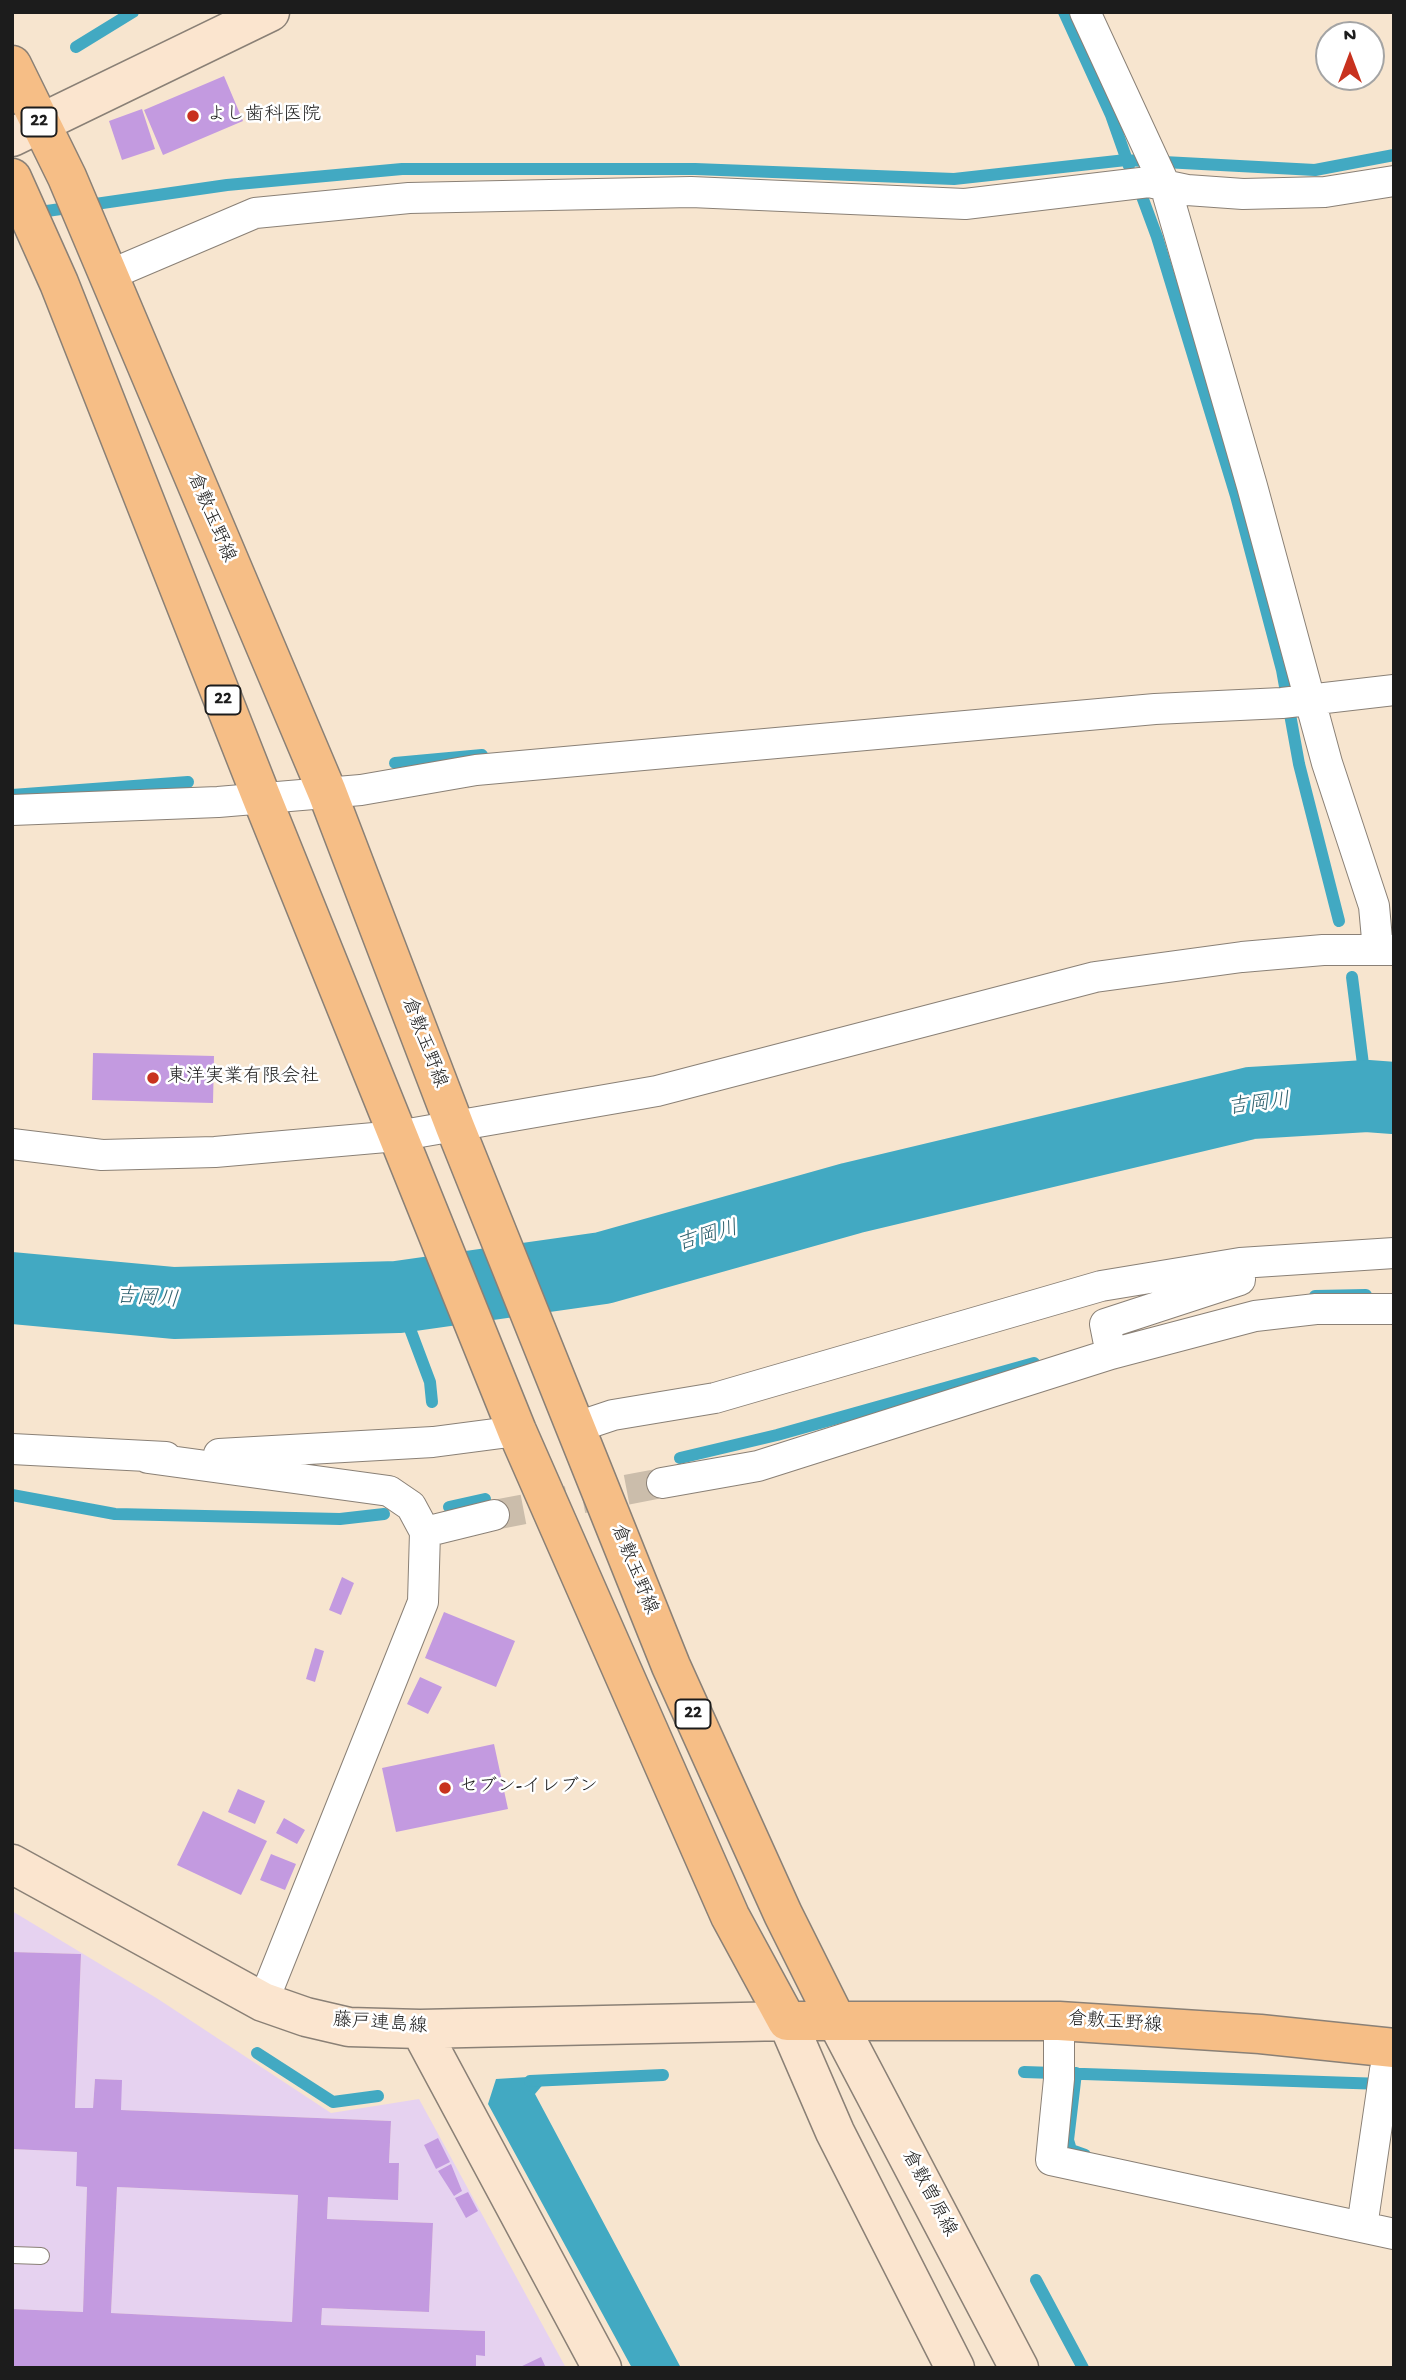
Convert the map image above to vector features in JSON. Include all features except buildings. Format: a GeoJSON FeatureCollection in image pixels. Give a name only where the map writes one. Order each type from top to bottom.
{"type":"FeatureCollection","features":[{"type":"Feature","properties":{"kind":"main road","name":"倉敷玉野線"},"geometry":{"type":"LineString","coordinates":[[12,65],[26,131],[67,177],[327,792],[459,1136],[671,1666],[783,1914],[836,2020]]}},
{"type":"Feature","properties":{"kind":"main road","name":"22"},"geometry":{"type":"LineString","coordinates":[[14,181],[513,1421],[730,1916],[787,2021]]}},
{"type":"Feature","properties":{"kind":"main road","name":"倉敷玉野線"},"geometry":{"type":"LineString","coordinates":[[787,2021],[1059,2021],[1260,2034],[1386,2072]]}},
{"type":"Feature","properties":{"kind":"street"},"geometry":{"type":"LineString","coordinates":[[26,131],[270,12]]}},
{"type":"Feature","properties":{"kind":"street"},"geometry":{"type":"LineString","coordinates":[[12,1144],[102,1155],[401,1146],[459,1136],[657,1091],[1095,977],[1242,957],[1322,950],[1386,950],[1374,906],[1296,702],[1252,486],[1150,180],[1145,142],[1084,12]]}},
{"type":"Feature","properties":{"kind":"street"},"geometry":{"type":"LineString","coordinates":[[107,276],[255,213],[397,199],[691,192],[965,204],[1150,180],[1187,190],[1243,194],[1325,192],[1394,181]]}},
{"type":"Feature","properties":{"kind":"street"},"geometry":{"type":"LineString","coordinates":[[12,810],[94,804],[181,804],[362,790],[476,770],[1155,709],[1296,702],[1394,690]]}},
{"type":"Feature","properties":{"kind":"street"},"geometry":{"type":"LineString","coordinates":[[572,1414],[613,1415],[715,1398],[1101,1286],[1240,1263],[1394,1253]]}},
{"type":"Feature","properties":{"kind":"street"},"geometry":{"type":"LineString","coordinates":[[1111,1354],[1105,1324],[1240,1280],[1240,1263]]}},
{"type":"Feature","properties":{"kind":"street"},"geometry":{"type":"LineString","coordinates":[[662,1483],[758,1466],[1111,1354],[1255,1316],[1316,1309],[1394,1309]]}},
{"type":"Feature","properties":{"kind":"street"},"geometry":{"type":"LineString","coordinates":[[148,1458],[433,1442],[513,1421]]}},
{"type":"Feature","properties":{"kind":"street"},"geometry":{"type":"LineString","coordinates":[[12,1449],[148,1458],[389,1491],[411,1506],[425,1532],[422,1602],[263,2002]]}},
{"type":"Feature","properties":{"kind":"street"},"geometry":{"type":"LineString","coordinates":[[425,1532],[494,1516]]}},
{"type":"Feature","properties":{"kind":"street","name":"藤戸連島線"},"geometry":{"type":"LineString","coordinates":[[13,1865],[263,2002],[306,2017],[349,2026],[420,2029],[787,2021]]}},
{"type":"Feature","properties":{"kind":"street","name":"倉敷曽原線"},"geometry":{"type":"LineString","coordinates":[[836,2020],[1019,2368]]}},
{"type":"Feature","properties":{"kind":"street"},"geometry":{"type":"LineString","coordinates":[[787,2021],[835,2132],[955,2368]]}},
{"type":"Feature","properties":{"kind":"street"},"geometry":{"type":"LineString","coordinates":[[1059,2021],[1059,2073],[1051,2160],[1363,2217],[1394,2234]]}},
{"type":"Feature","properties":{"kind":"street"},"geometry":{"type":"LineString","coordinates":[[420,2029],[602,2368]]}},
{"type":"Feature","properties":{"kind":"street"},"geometry":{"type":"LineString","coordinates":[[1363,2217],[1386,2072]]}},
{"type":"Feature","properties":{"kind":"lane"},"geometry":{"type":"LineString","coordinates":[[12,2255],[41,2256]]}},
{"type":"Feature","properties":{"kind":"shaded area"},"geometry":{"type":"Polygon","coordinates":[[[12,1911],[158,1999],[331,2113],[419,2099],[566,2368],[476,2368],[476,2355],[485,2355],[485,2331],[321,2325],[322,2308],[429,2312],[433,2223],[327,2219],[328,2197],[398,2199],[399,2164],[389,2163],[391,2121],[121,2110],[121,2080],[95,2079],[93,2108],[75,2108],[81,1954],[12,1952],[12,1911]]]}},
{"type":"Feature","properties":{"kind":"shaded area"},"geometry":{"type":"Polygon","coordinates":[[[12,2149],[77,2152],[87,2187],[83,2312],[12,2309],[12,2149]]]}},
{"type":"Feature","properties":{"kind":"shaded area"},"geometry":{"type":"Polygon","coordinates":[[[117,2187],[298,2195],[292,2322],[111,2313],[117,2187]]]}},
{"type":"Feature","properties":{"kind":"water"},"geometry":{"type":"Polygon","coordinates":[[[544,2076],[545,2082],[535,2094],[681,2368],[632,2368],[488,2104],[496,2079],[544,2076]]]}},
{"type":"Feature","properties":{"kind":"waterway"},"geometry":{"type":"LineString","coordinates":[[76,47],[133,12]]}},
{"type":"Feature","properties":{"kind":"waterway"},"geometry":{"type":"LineString","coordinates":[[1064,12],[1111,115],[1129,166]]}},
{"type":"Feature","properties":{"kind":"waterway"},"geometry":{"type":"LineString","coordinates":[[33,213],[227,185],[402,169],[695,169],[954,179],[1126,160],[1315,170],[1394,155]]}},
{"type":"Feature","properties":{"kind":"waterway"},"geometry":{"type":"LineString","coordinates":[[1137,183],[1157,237],[1236,496],[1282,670],[1299,764],[1339,921]]}},
{"type":"Feature","properties":{"kind":"waterway"},"geometry":{"type":"LineString","coordinates":[[395,763],[482,755]]}},
{"type":"Feature","properties":{"kind":"waterway"},"geometry":{"type":"LineString","coordinates":[[12,795],[188,782]]}},
{"type":"Feature","properties":{"kind":"waterway"},"geometry":{"type":"LineString","coordinates":[[1352,977],[1367,1096]]}},
{"type":"Feature","properties":{"kind":"waterway","name":"吉岡川"},"geometry":{"type":"LineString","coordinates":[[12,1288],[174,1303],[398,1297],[603,1268],[852,1198],[1251,1103],[1367,1096],[1394,1098]]}},
{"type":"Feature","properties":{"kind":"waterway"},"geometry":{"type":"LineString","coordinates":[[1315,1296],[1366,1295]]}},
{"type":"Feature","properties":{"kind":"waterway"},"geometry":{"type":"LineString","coordinates":[[398,1297],[430,1382],[432,1402]]}},
{"type":"Feature","properties":{"kind":"waterway"},"geometry":{"type":"LineString","coordinates":[[680,1458],[777,1435],[1034,1363]]}},
{"type":"Feature","properties":{"kind":"waterway"},"geometry":{"type":"LineString","coordinates":[[12,1495],[115,1514],[340,1519],[384,1514]]}},
{"type":"Feature","properties":{"kind":"waterway"},"geometry":{"type":"LineString","coordinates":[[449,1507],[485,1499]]}},
{"type":"Feature","properties":{"kind":"waterway"},"geometry":{"type":"LineString","coordinates":[[257,2053],[333,2102],[378,2096]]}},
{"type":"Feature","properties":{"kind":"waterway"},"geometry":{"type":"LineString","coordinates":[[1024,2072],[1383,2084]]}},
{"type":"Feature","properties":{"kind":"waterway"},"geometry":{"type":"LineString","coordinates":[[1076,2073],[1068,2140],[1071,2150],[1085,2155]]}},
{"type":"Feature","properties":{"kind":"waterway"},"geometry":{"type":"LineString","coordinates":[[530,2081],[663,2075]]}},
{"type":"Feature","properties":{"kind":"waterway"},"geometry":{"type":"LineString","coordinates":[[1036,2280],[1083,2368]]}},
{"type":"Feature","properties":{"kind":"tunnel"},"geometry":{"type":"LineString","coordinates":[[494,1515],[662,1483]]}},
{"type":"Feature","properties":{"kind":"place","name":"よし歯科医院"},"geometry":{"type":"Point","coordinates":[193,116]}},
{"type":"Feature","properties":{"kind":"place","name":"東洋実業有限会社"},"geometry":{"type":"Point","coordinates":[153,1078]}},
{"type":"Feature","properties":{"kind":"place","name":"セブン-イレブン"},"geometry":{"type":"Point","coordinates":[445,1788]}}]}
